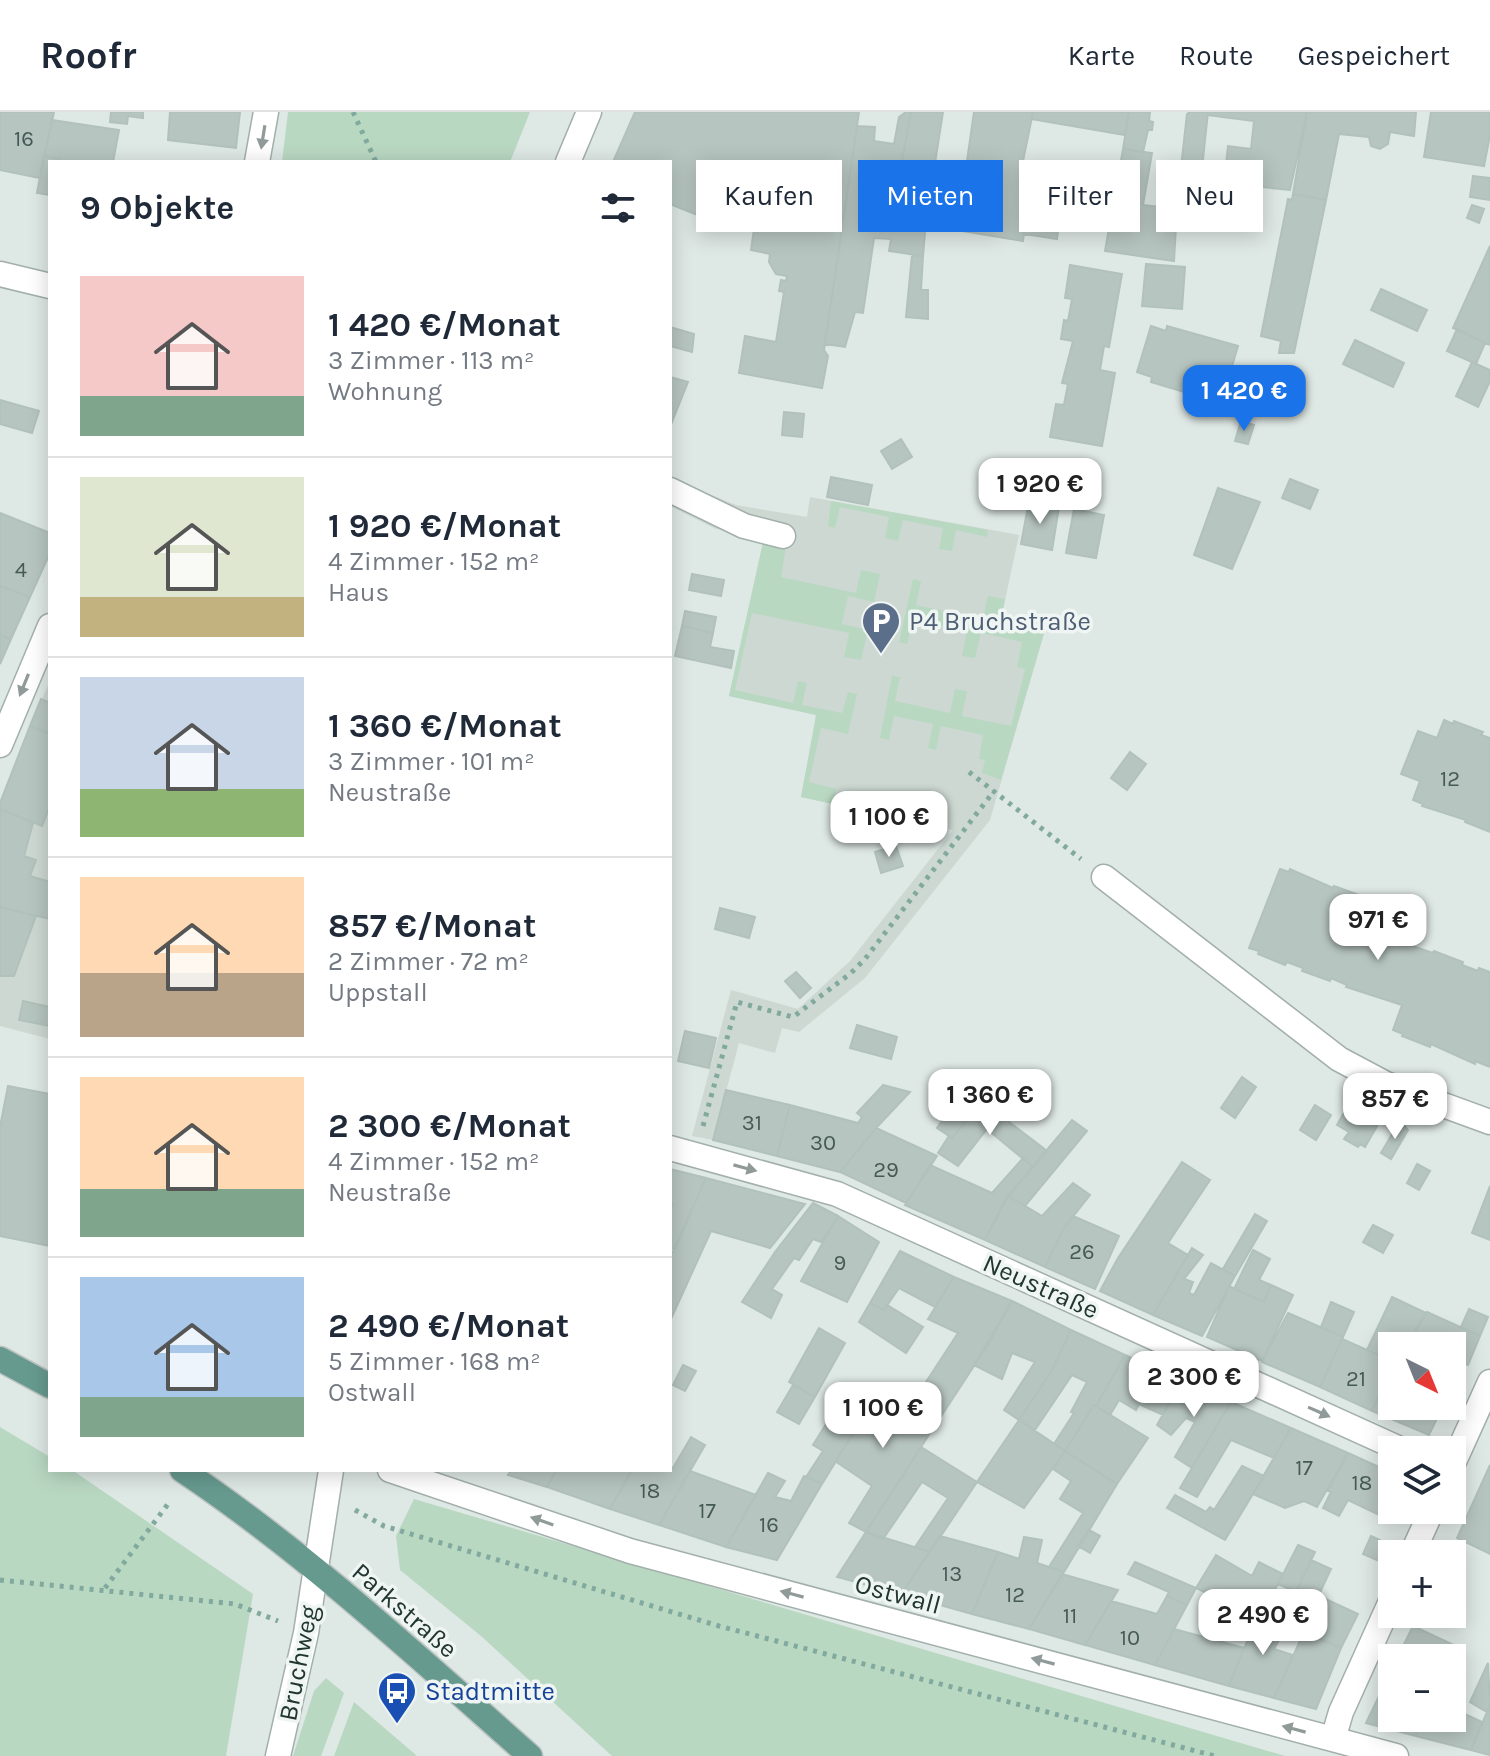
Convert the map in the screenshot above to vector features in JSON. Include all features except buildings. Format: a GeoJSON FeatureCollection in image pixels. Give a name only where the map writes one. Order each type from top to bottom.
{"type":"FeatureCollection","features":[{"type":"Feature","properties":{"kind":"main road"},"geometry":{"type":"LineString","coordinates":[[0,1359],[48,1385]]}},
{"type":"Feature","properties":{"kind":"main road"},"geometry":{"type":"LineString","coordinates":[[185,1472],[315,1570]]}},
{"type":"Feature","properties":{"kind":"main road","name":"Parkstraße"},"geometry":{"type":"LineString","coordinates":[[315,1570],[530,1756]]}},
{"type":"Feature","properties":{"kind":"street"},"geometry":{"type":"LineString","coordinates":[[257,160],[266,112]]}},
{"type":"Feature","properties":{"kind":"street"},"geometry":{"type":"LineString","coordinates":[[569,160],[589,112]]}},
{"type":"Feature","properties":{"kind":"street"},"geometry":{"type":"LineString","coordinates":[[0,274],[48,286]]}},
{"type":"Feature","properties":{"kind":"street"},"geometry":{"type":"LineString","coordinates":[[672,491],[744,526],[783,536]]}},
{"type":"Feature","properties":{"kind":"street"},"geometry":{"type":"LineString","coordinates":[[0,745],[48,631]]}},
{"type":"Feature","properties":{"kind":"street"},"geometry":{"type":"LineString","coordinates":[[1104,877],[1339,1059],[1386,1084],[1490,1122]]}},
{"type":"Feature","properties":{"kind":"street","name":"Neustraße"},"geometry":{"type":"LineString","coordinates":[[672,1148],[837,1194],[1378,1439]]}},
{"type":"Feature","properties":{"kind":"street"},"geometry":{"type":"LineString","coordinates":[[1466,1436],[1490,1382]]}},
{"type":"Feature","properties":{"kind":"street","name":"Bruchweg"},"geometry":{"type":"LineString","coordinates":[[278,1756],[306,1633],[331,1472]]}},
{"type":"Feature","properties":{"kind":"street","name":"Ostwall"},"geometry":{"type":"LineString","coordinates":[[396,1472],[630,1551],[1396,1756]]}},
{"type":"Feature","properties":{"kind":"street"},"geometry":{"type":"LineString","coordinates":[[1333,1739],[1341,1712],[1379,1628]]}},
{"type":"Feature","properties":{"kind":"path"},"geometry":{"type":"LineString","coordinates":[[353,112],[375,160]]}},
{"type":"Feature","properties":{"kind":"path"},"geometry":{"type":"LineString","coordinates":[[969,772],[1104,877]]}},
{"type":"Feature","properties":{"kind":"path"},"geometry":{"type":"LineString","coordinates":[[695,1154],[737,1002],[793,1017],[851,973],[994,791]]}},
{"type":"Feature","properties":{"kind":"path"},"geometry":{"type":"LineString","coordinates":[[104,1589],[185,1472]]}},
{"type":"Feature","properties":{"kind":"path"},"geometry":{"type":"LineString","coordinates":[[327,1494],[384,1526],[500,1562],[719,1626],[1215,1756]]}},
{"type":"Feature","properties":{"kind":"path"},"geometry":{"type":"LineString","coordinates":[[0,1580],[235,1604],[306,1633]]}},
{"type":"Feature","properties":{"kind":"shaded area","name":"P4 Bruchstraße"},"geometry":{"type":"Polygon","coordinates":[[[672,479],[736,505],[807,517],[810,497],[1019,535],[1002,614],[1047,623],[990,820],[865,978],[799,1032],[782,1028],[775,1053],[739,1043],[713,1140],[692,1136],[731,990],[798,1009],[850,961],[953,830],[801,797],[817,715],[729,696],[764,538],[716,529],[672,507],[672,479]]]}},
{"type":"Feature","properties":{"kind":"shaded area"},"geometry":{"type":"Polygon","coordinates":[[[48,685],[48,1038],[0,1026],[0,803],[48,685]]]}},
{"type":"Feature","properties":{"kind":"green space"},"geometry":{"type":"Polygon","coordinates":[[[288,112],[530,112],[511,160],[282,160],[288,112]]]}},
{"type":"Feature","properties":{"kind":"green space"},"geometry":{"type":"Polygon","coordinates":[[[831,501],[988,530],[987,537],[956,530],[952,551],[939,549],[943,528],[903,520],[898,541],[885,538],[889,517],[840,507],[835,528],[828,526],[831,501]]]}},
{"type":"Feature","properties":{"kind":"green space"},"geometry":{"type":"Polygon","coordinates":[[[764,538],[786,547],[781,577],[856,593],[861,570],[880,574],[874,602],[848,596],[842,624],[868,630],[861,660],[844,657],[849,633],[752,613],[735,690],[793,703],[798,681],[807,683],[802,705],[842,713],[848,692],[857,694],[848,734],[821,728],[809,782],[836,789],[833,804],[801,797],[816,715],[729,696],[764,538]]]}},
{"type":"Feature","properties":{"kind":"green space"},"geometry":{"type":"Polygon","coordinates":[[[913,579],[921,581],[916,605],[983,619],[988,596],[1005,599],[1002,614],[1047,623],[1001,780],[982,773],[985,760],[979,759],[983,735],[941,726],[936,750],[928,748],[933,724],[894,716],[889,740],[880,738],[892,676],[900,677],[895,701],[950,713],[955,689],[967,691],[962,716],[1011,726],[1025,669],[1017,667],[1022,642],[981,633],[975,658],[962,656],[967,631],[913,619],[907,644],[899,642],[913,579]]]}},
{"type":"Feature","properties":{"kind":"green space"},"geometry":{"type":"Polygon","coordinates":[[[0,1427],[48,1456],[48,1472],[75,1472],[253,1594],[226,1756],[0,1756],[0,1427]]]}},
{"type":"Feature","properties":{"kind":"green space"},"geometry":{"type":"Polygon","coordinates":[[[414,1499],[1285,1756],[612,1756],[481,1636],[400,1570],[396,1536],[414,1499]]]}},
{"type":"Feature","properties":{"kind":"green space"},"geometry":{"type":"Polygon","coordinates":[[[326,1678],[344,1693],[321,1756],[293,1756],[314,1691],[326,1678]]]}},
{"type":"Feature","properties":{"kind":"green space"},"geometry":{"type":"Polygon","coordinates":[[[354,1702],[416,1755],[334,1756],[354,1702]]]}},
{"type":"Feature","properties":{"kind":"place","name":"P4 Bruchstraße"},"geometry":{"type":"Point","coordinates":[881,655]}},
{"type":"Feature","properties":{"kind":"place","name":"Stadtmitte"},"geometry":{"type":"Point","coordinates":[397,1725]}}]}
